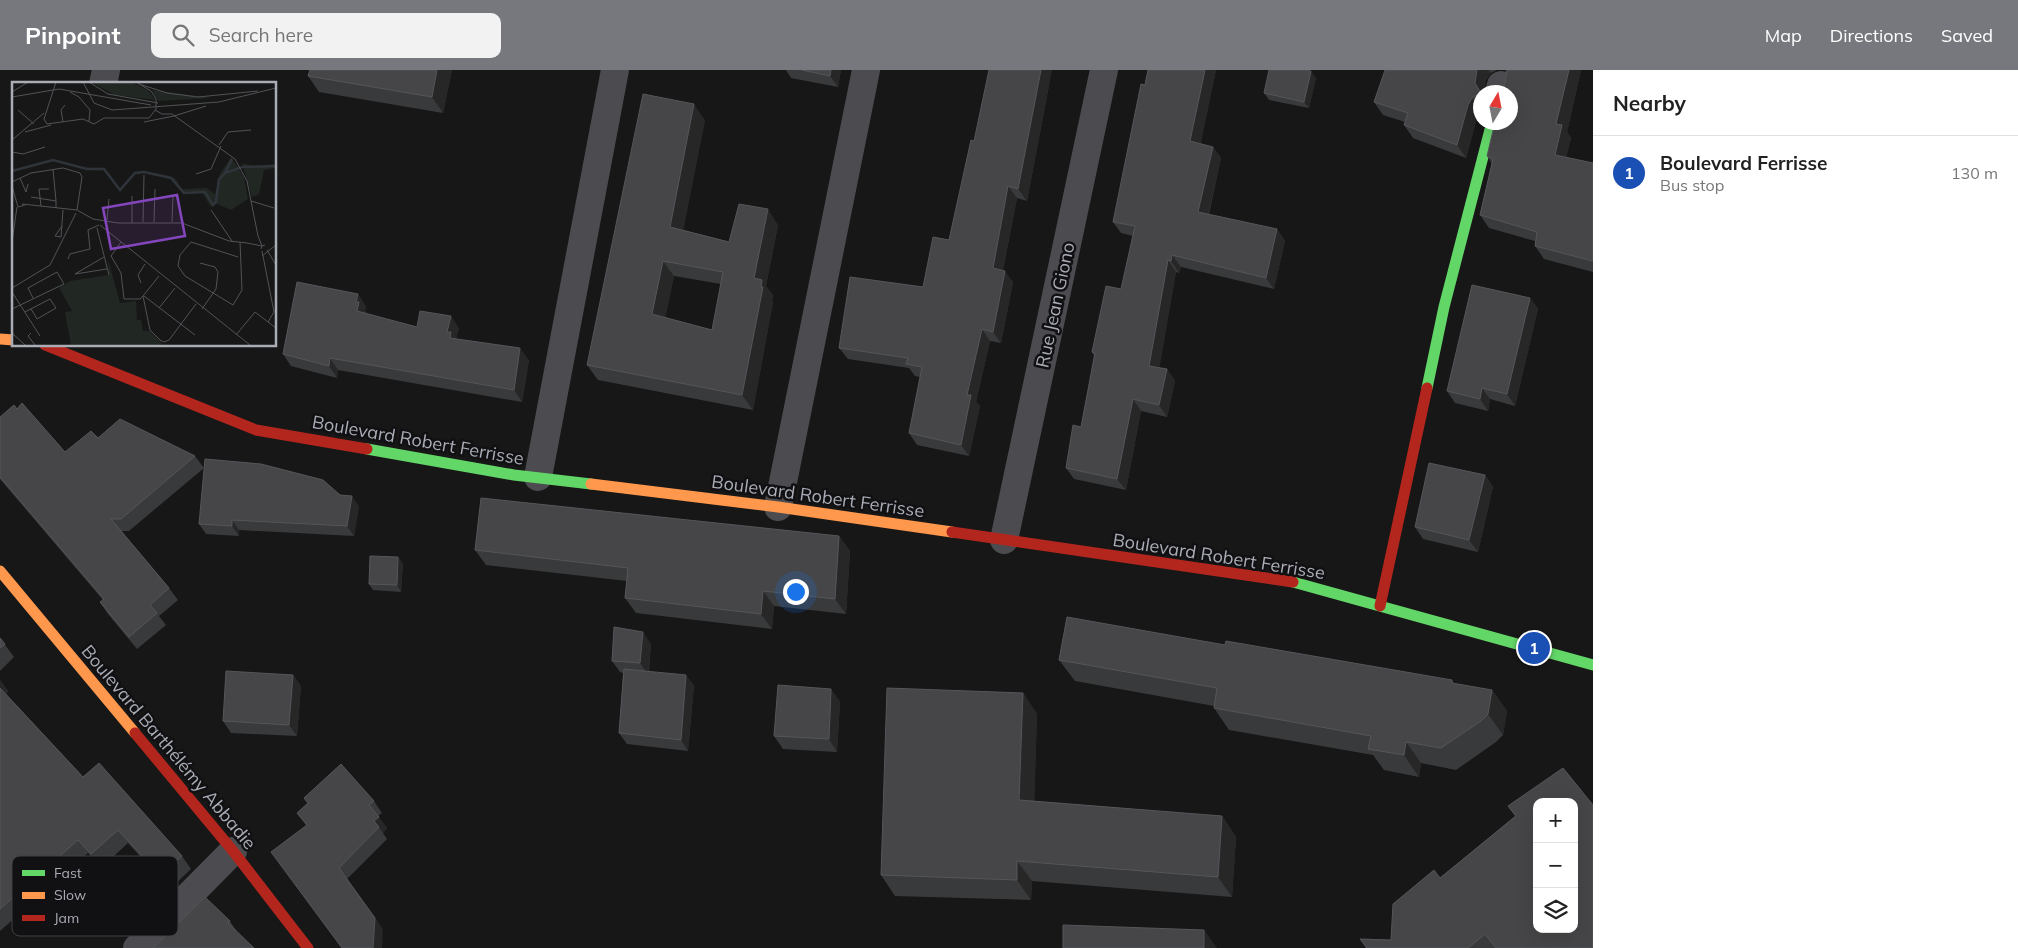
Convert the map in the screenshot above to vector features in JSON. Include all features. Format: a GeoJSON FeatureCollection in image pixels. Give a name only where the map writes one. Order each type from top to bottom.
{"type":"FeatureCollection","features":[{"type":"Feature","properties":{"kind":"main road"},"geometry":{"type":"LineString","coordinates":[[1380,606],[1444,307],[1490,130]]}},
{"type":"Feature","properties":{"kind":"main road","name":"Boulevard Robert Ferrisse"},"geometry":{"type":"LineString","coordinates":[[47,346],[256,430],[538,478],[778,507],[1294,582],[1593,665]]}},
{"type":"Feature","properties":{"kind":"main road","name":"Boulevard Barthélémy Abbadie"},"geometry":{"type":"LineString","coordinates":[[0,571],[233,851],[308,948]]}},
{"type":"Feature","properties":{"kind":"street"},"geometry":{"type":"LineString","coordinates":[[538,478],[615,70]]}},
{"type":"Feature","properties":{"kind":"street"},"geometry":{"type":"LineString","coordinates":[[778,507],[866,70]]}},
{"type":"Feature","properties":{"kind":"street","name":"Rue Jean Giono"},"geometry":{"type":"LineString","coordinates":[[1004,540],[1104,70]]}},
{"type":"Feature","properties":{"kind":"street"},"geometry":{"type":"LineString","coordinates":[[178,907],[233,851]]}},
{"type":"Feature","properties":{"kind":"street"},"geometry":{"type":"LineString","coordinates":[[137,948],[149,936]]}},
{"type":"Feature","properties":{"kind":"building"},"geometry":{"type":"Polygon","coordinates":[[[310,70],[437,70],[432,97],[308,76],[310,70]]]}},
{"type":"Feature","properties":{"kind":"building"},"geometry":{"type":"Polygon","coordinates":[[[802,70],[831,70],[830,76],[802,70]]]}},
{"type":"Feature","properties":{"kind":"building"},"geometry":{"type":"Polygon","coordinates":[[[989,70],[1041,70],[1018,189],[1008,186],[993,268],[1005,271],[993,332],[982,329],[967,395],[971,395],[961,445],[909,433],[922,367],[906,364],[908,358],[839,348],[850,277],[923,287],[933,237],[949,240],[971,140],[974,141],[989,70]]]}},
{"type":"Feature","properties":{"kind":"building"},"geometry":{"type":"Polygon","coordinates":[[[1148,70],[1205,70],[1190,141],[1213,147],[1198,212],[1277,229],[1266,278],[1172,255],[1171,261],[1168,260],[1149,366],[1167,369],[1159,405],[1133,399],[1117,479],[1066,468],[1073,425],[1081,427],[1095,353],[1092,352],[1106,286],[1121,289],[1135,226],[1113,222],[1141,84],[1145,85],[1148,70]]]}},
{"type":"Feature","properties":{"kind":"building"},"geometry":{"type":"Polygon","coordinates":[[[1269,70],[1311,71],[1304,102],[1264,93],[1269,70]]]}},
{"type":"Feature","properties":{"kind":"building"},"geometry":{"type":"Polygon","coordinates":[[[1385,70],[1477,70],[1476,85],[1473,85],[1473,97],[1468,105],[1457,145],[1404,125],[1408,113],[1374,102],[1385,70]]]}},
{"type":"Feature","properties":{"kind":"building"},"geometry":{"type":"Polygon","coordinates":[[[1507,70],[1569,70],[1556,124],[1562,125],[1555,155],[1593,163],[1593,261],[1535,246],[1537,232],[1480,215],[1493,159],[1487,156],[1493,130],[1518,130],[1518,85],[1505,84],[1507,70]]]}},
{"type":"Feature","properties":{"kind":"building"},"geometry":{"type":"Polygon","coordinates":[[[643,94],[694,104],[670,227],[729,242],[739,204],[768,209],[754,278],[762,280],[761,287],[763,287],[742,395],[587,365],[643,94]],[[663,261],[652,314],[712,330],[723,272],[663,261]]]}},
{"type":"Feature","properties":{"kind":"building"},"geometry":{"type":"Polygon","coordinates":[[[297,282],[358,294],[356,302],[359,302],[357,311],[417,327],[420,311],[451,316],[447,332],[451,332],[450,338],[520,348],[514,390],[330,358],[329,366],[283,354],[297,282]]]}},
{"type":"Feature","properties":{"kind":"building"},"geometry":{"type":"Polygon","coordinates":[[[1472,285],[1530,298],[1507,394],[1482,388],[1480,399],[1447,391],[1472,285]]]}},
{"type":"Feature","properties":{"kind":"building"},"geometry":{"type":"Polygon","coordinates":[[[22,403],[65,452],[91,431],[98,438],[120,419],[195,456],[121,519],[111,519],[169,588],[150,605],[157,613],[129,637],[100,602],[104,599],[0,477],[0,417],[14,405],[17,409],[22,403]]]}},
{"type":"Feature","properties":{"kind":"building"},"geometry":{"type":"Polygon","coordinates":[[[205,459],[261,464],[323,480],[340,495],[352,496],[347,526],[232,520],[232,526],[199,524],[205,459]]]}},
{"type":"Feature","properties":{"kind":"building"},"geometry":{"type":"Polygon","coordinates":[[[1429,463],[1485,475],[1469,540],[1415,527],[1429,463]]]}},
{"type":"Feature","properties":{"kind":"building"},"geometry":{"type":"Polygon","coordinates":[[[481,498],[839,536],[835,599],[763,591],[761,614],[625,598],[628,568],[475,550],[481,498]]]}},
{"type":"Feature","properties":{"kind":"building"},"geometry":{"type":"Polygon","coordinates":[[[370,556],[398,557],[397,585],[369,584],[370,556]]]}},
{"type":"Feature","properties":{"kind":"building"},"geometry":{"type":"Polygon","coordinates":[[[1067,617],[1225,645],[1226,641],[1452,680],[1452,683],[1492,690],[1488,714],[1481,721],[1441,748],[1406,742],[1404,755],[1368,749],[1371,736],[1214,708],[1217,688],[1059,660],[1067,617]]]}},
{"type":"Feature","properties":{"kind":"building"},"geometry":{"type":"Polygon","coordinates":[[[614,627],[643,632],[640,663],[612,661],[614,627]]]}},
{"type":"Feature","properties":{"kind":"building"},"geometry":{"type":"Polygon","coordinates":[[[0,638],[5,644],[0,648],[0,638]]]}},
{"type":"Feature","properties":{"kind":"building"},"geometry":{"type":"Polygon","coordinates":[[[624,669],[686,675],[681,740],[619,733],[624,669]]]}},
{"type":"Feature","properties":{"kind":"building"},"geometry":{"type":"Polygon","coordinates":[[[226,671],[293,675],[289,725],[223,721],[226,671]]]}},
{"type":"Feature","properties":{"kind":"building"},"geometry":{"type":"Polygon","coordinates":[[[778,685],[831,689],[829,739],[774,736],[778,685]]]}},
{"type":"Feature","properties":{"kind":"building"},"geometry":{"type":"Polygon","coordinates":[[[0,688],[83,777],[99,763],[182,856],[178,859],[178,856],[142,856],[118,830],[91,854],[78,840],[60,856],[12,856],[12,898],[0,909],[0,688]]]}},
{"type":"Feature","properties":{"kind":"building"},"geometry":{"type":"Polygon","coordinates":[[[887,688],[1023,693],[1019,800],[1222,816],[1218,877],[1017,861],[1017,880],[881,875],[887,688]]]}},
{"type":"Feature","properties":{"kind":"building"},"geometry":{"type":"Polygon","coordinates":[[[341,764],[374,801],[369,805],[379,817],[374,821],[379,827],[339,868],[375,918],[373,948],[342,948],[271,852],[307,825],[297,813],[308,803],[304,798],[341,764]]]}},
{"type":"Feature","properties":{"kind":"building"},"geometry":{"type":"Polygon","coordinates":[[[1563,768],[1593,805],[1593,948],[1496,948],[1485,934],[1468,948],[1367,948],[1360,939],[1391,940],[1393,904],[1434,870],[1440,878],[1516,816],[1508,806],[1563,768]]]}},
{"type":"Feature","properties":{"kind":"building"},"geometry":{"type":"Polygon","coordinates":[[[205,897],[254,948],[153,948],[165,936],[178,936],[178,923],[205,897]]]}},
{"type":"Feature","properties":{"kind":"building"},"geometry":{"type":"Polygon","coordinates":[[[1063,925],[1204,930],[1204,948],[1063,948],[1063,925]]]}},
{"type":"Feature","properties":{"kind":"traffic: fast"},"geometry":{"type":"LineString","coordinates":[[1427,388],[1444,307],[1490,130]]}},
{"type":"Feature","properties":{"kind":"traffic: fast"},"geometry":{"type":"LineString","coordinates":[[367,449],[514,475],[591,484]]}},
{"type":"Feature","properties":{"kind":"traffic: fast"},"geometry":{"type":"LineString","coordinates":[[1293,582],[1593,665]]}},
{"type":"Feature","properties":{"kind":"traffic: slow"},"geometry":{"type":"LineString","coordinates":[[0,339],[12,340]]}},
{"type":"Feature","properties":{"kind":"traffic: slow"},"geometry":{"type":"LineString","coordinates":[[591,484],[778,507],[952,532]]}},
{"type":"Feature","properties":{"kind":"traffic: slow"},"geometry":{"type":"LineString","coordinates":[[0,571],[135,733]]}},
{"type":"Feature","properties":{"kind":"traffic: jam"},"geometry":{"type":"LineString","coordinates":[[47,346],[256,430],[367,449]]}},
{"type":"Feature","properties":{"kind":"traffic: jam"},"geometry":{"type":"LineString","coordinates":[[1380,606],[1427,388]]}},
{"type":"Feature","properties":{"kind":"traffic: jam"},"geometry":{"type":"LineString","coordinates":[[952,532],[1293,582]]}},
{"type":"Feature","properties":{"kind":"traffic: jam"},"geometry":{"type":"LineString","coordinates":[[135,733],[233,851],[308,948]]}},
{"type":"Feature","properties":{"kind":"place","name":"Boulevard Ferrisse"},"geometry":{"type":"Point","coordinates":[1534,648]}}]}
